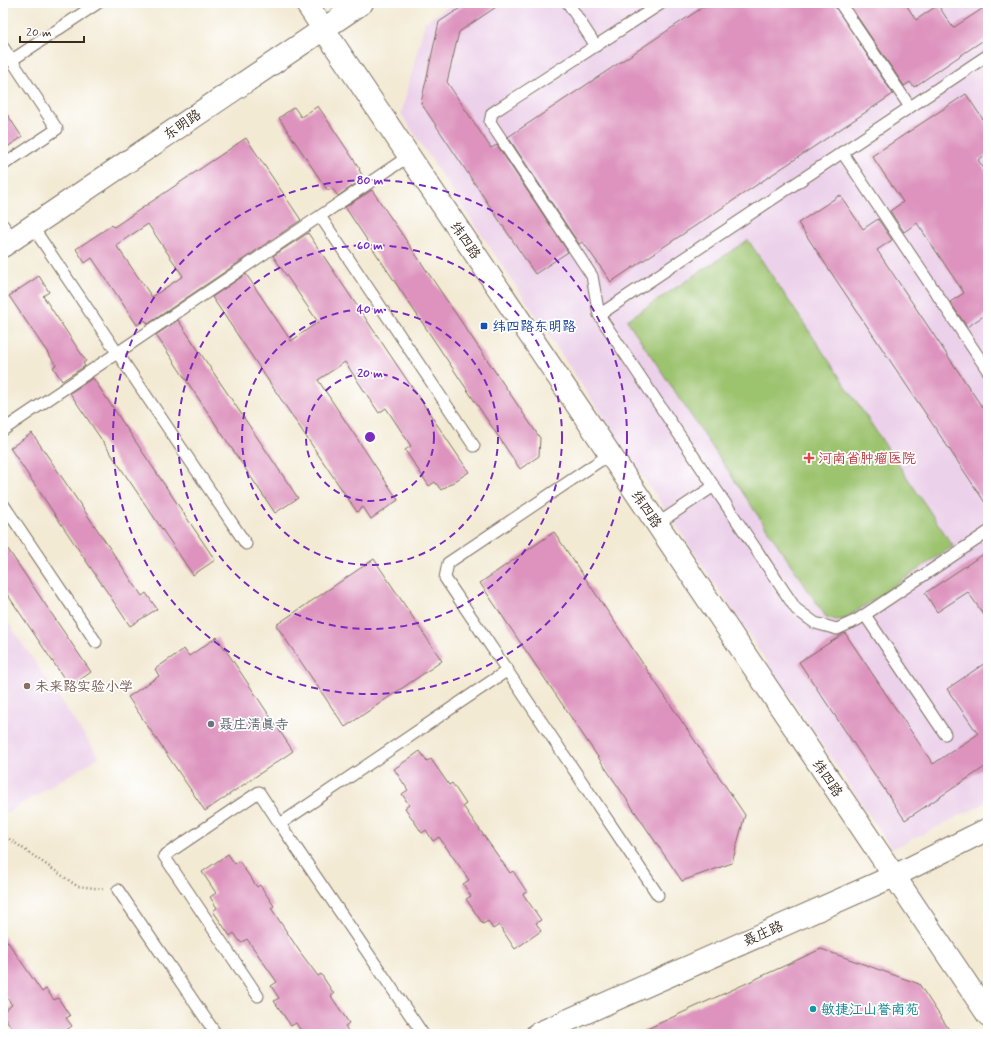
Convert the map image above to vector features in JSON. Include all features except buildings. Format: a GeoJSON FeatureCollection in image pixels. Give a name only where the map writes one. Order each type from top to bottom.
{"type":"FeatureCollection","features":[{"type":"Feature","properties":{"kind":"street","name":"纬四路"},"geometry":{"type":"LineString","coordinates":[[306,3],[988,1015]]}},
{"type":"Feature","properties":{"kind":"street","name":"东明路"},"geometry":{"type":"LineString","coordinates":[[6,237],[32,226],[362,3]]}},
{"type":"Feature","properties":{"kind":"street","name":"聂庄路"},"geometry":{"type":"LineString","coordinates":[[537,1034],[562,1029],[894,876],[988,829]]}},
{"type":"Feature","properties":{"kind":"lane"},"geometry":{"type":"LineString","coordinates":[[12,60],[98,3]]}},
{"type":"Feature","properties":{"kind":"lane"},"geometry":{"type":"LineString","coordinates":[[568,3],[596,46]]}},
{"type":"Feature","properties":{"kind":"lane"},"geometry":{"type":"LineString","coordinates":[[662,3],[492,113],[490,122],[592,276],[599,315],[796,608],[815,623],[837,629],[865,615],[988,532]]}},
{"type":"Feature","properties":{"kind":"lane"},"geometry":{"type":"LineString","coordinates":[[840,3],[910,107]]}},
{"type":"Feature","properties":{"kind":"lane"},"geometry":{"type":"LineString","coordinates":[[3,47],[57,129],[3,165]]}},
{"type":"Feature","properties":{"kind":"lane"},"geometry":{"type":"LineString","coordinates":[[599,315],[988,55]]}},
{"type":"Feature","properties":{"kind":"lane"},"geometry":{"type":"LineString","coordinates":[[842,152],[988,371]]}},
{"type":"Feature","properties":{"kind":"lane"},"geometry":{"type":"LineString","coordinates":[[3,430],[409,156]]}},
{"type":"Feature","properties":{"kind":"lane"},"geometry":{"type":"LineString","coordinates":[[320,216],[474,446]]}},
{"type":"Feature","properties":{"kind":"lane"},"geometry":{"type":"LineString","coordinates":[[32,226],[246,544]]}},
{"type":"Feature","properties":{"kind":"lane"},"geometry":{"type":"LineString","coordinates":[[610,454],[448,563],[445,578],[658,895]]}},
{"type":"Feature","properties":{"kind":"lane"},"geometry":{"type":"LineString","coordinates":[[657,524],[714,486]]}},
{"type":"Feature","properties":{"kind":"lane"},"geometry":{"type":"LineString","coordinates":[[3,504],[96,642]]}},
{"type":"Feature","properties":{"kind":"lane"},"geometry":{"type":"LineString","coordinates":[[865,615],[946,734]]}},
{"type":"Feature","properties":{"kind":"lane"},"geometry":{"type":"LineString","coordinates":[[280,824],[508,670]]}},
{"type":"Feature","properties":{"kind":"lane"},"geometry":{"type":"LineString","coordinates":[[258,996],[164,856],[259,792],[423,1034]]}},
{"type":"Feature","properties":{"kind":"lane"},"geometry":{"type":"LineString","coordinates":[[118,890],[216,1034]]}},
{"type":"Feature","properties":{"kind":"path"},"geometry":{"type":"LineString","coordinates":[[3,838],[5,836],[77,886],[118,890]]}},
{"type":"Feature","properties":{"kind":"shaded area","name":"河南省肿瘤医院"},"geometry":{"type":"Polygon","coordinates":[[[454,3],[988,3],[988,802],[892,849],[401,114],[425,22],[454,3]]]}},
{"type":"Feature","properties":{"kind":"shaded area","name":"未来路实验小学"},"geometry":{"type":"Polygon","coordinates":[[[3,615],[99,757],[3,815],[3,615]]]}},
{"type":"Feature","properties":{"kind":"green space"},"geometry":{"type":"Polygon","coordinates":[[[748,240],[953,546],[845,619],[836,620],[826,617],[627,320],[748,240]]]}},
{"type":"Feature","properties":{"kind":"place","name":"纬四路东明路"},"geometry":{"type":"Point","coordinates":[484,326]}},
{"type":"Feature","properties":{"kind":"place","name":"河南省肿瘤医院"},"geometry":{"type":"Point","coordinates":[809,458]}},
{"type":"Feature","properties":{"kind":"place","name":"未来路实验小学"},"geometry":{"type":"Point","coordinates":[27,686]}},
{"type":"Feature","properties":{"kind":"place","name":"聂庄清真寺"},"geometry":{"type":"Point","coordinates":[211,724]}},
{"type":"Feature","properties":{"kind":"place","name":"敏捷江山誉南苑"},"geometry":{"type":"Point","coordinates":[813,1009]}}]}
